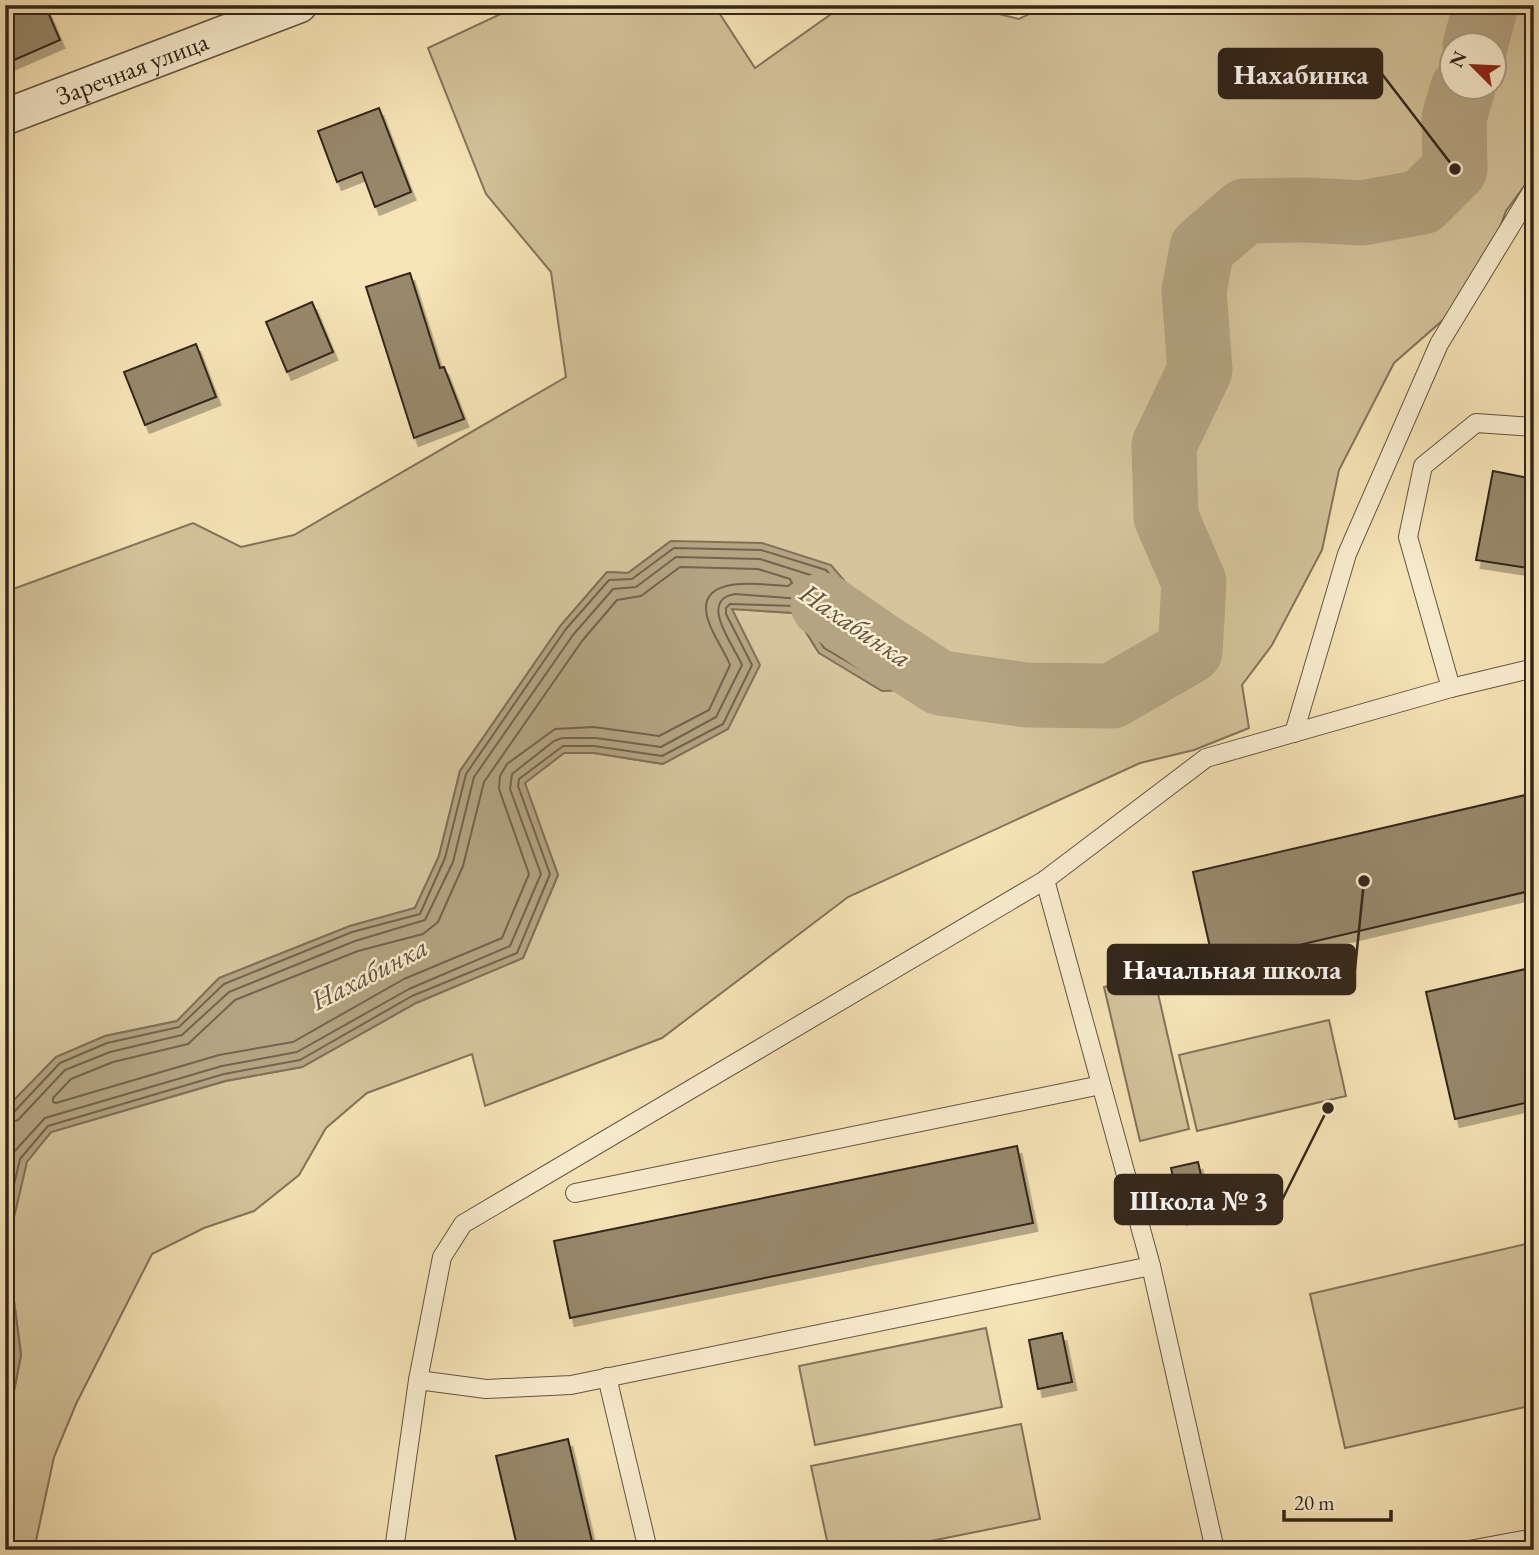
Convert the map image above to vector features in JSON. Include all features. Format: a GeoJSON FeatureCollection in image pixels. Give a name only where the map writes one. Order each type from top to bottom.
{"type":"FeatureCollection","features":[{"type":"Feature","properties":{"kind":"street","name":"Заречная улица"},"geometry":{"type":"LineString","coordinates":[[5,117],[299,5]]}},
{"type":"Feature","properties":{"kind":"lane"},"geometry":{"type":"LineString","coordinates":[[1294,733],[1348,554],[1433,356],[1534,188]]}},
{"type":"Feature","properties":{"kind":"lane"},"geometry":{"type":"LineString","coordinates":[[1451,688],[1408,537],[1423,466],[1476,423],[1534,427]]}},
{"type":"Feature","properties":{"kind":"lane"},"geometry":{"type":"LineString","coordinates":[[394,1550],[418,1380],[442,1257],[463,1224],[1045,880],[1206,758],[1451,688],[1534,668]]}},
{"type":"Feature","properties":{"kind":"lane"},"geometry":{"type":"LineString","coordinates":[[1045,880],[1151,1266],[1214,1550]]}},
{"type":"Feature","properties":{"kind":"lane"},"geometry":{"type":"LineString","coordinates":[[575,1193],[1101,1085]]}},
{"type":"Feature","properties":{"kind":"lane"},"geometry":{"type":"LineString","coordinates":[[418,1380],[486,1389],[571,1385],[1151,1266]]}},
{"type":"Feature","properties":{"kind":"lane"},"geometry":{"type":"LineString","coordinates":[[607,1377],[648,1550]]}},
{"type":"Feature","properties":{"kind":"lane"},"geometry":{"type":"LineString","coordinates":[[1469,1550],[1522,1540],[1525,1550]]}},
{"type":"Feature","properties":{"kind":"shaded area"},"geometry":{"type":"Polygon","coordinates":[[[520,5],[714,5],[755,68],[844,5],[962,5],[1019,19],[1048,5],[1534,5],[1534,173],[1506,211],[1488,260],[1459,306],[1394,363],[1339,470],[1322,550],[1272,645],[1242,685],[1249,728],[1194,750],[1140,763],[848,897],[662,1038],[485,1106],[472,1054],[367,1093],[326,1128],[299,1175],[254,1211],[204,1228],[152,1254],[76,1404],[54,1457],[34,1550],[8,1550],[5,1546],[5,1437],[21,1355],[7,1247],[26,1162],[51,1132],[226,1081],[302,1067],[416,1003],[523,958],[558,875],[524,783],[564,753],[594,753],[663,764],[732,609],[794,613],[819,653],[909,690],[888,632],[671,541],[628,573],[607,572],[561,625],[460,771],[439,856],[415,908],[350,926],[219,978],[177,1021],[105,1036],[56,1057],[12,1102],[5,1113],[5,592],[193,523],[241,547],[294,535],[566,377],[551,272],[486,194],[428,48],[520,5]]]}},
{"type":"Feature","properties":{"kind":"shaded area"},"geometry":{"type":"Polygon","coordinates":[[[1154,976],[1189,1129],[1140,1141],[1104,987],[1154,976]]]}},
{"type":"Feature","properties":{"kind":"shaded area"},"geometry":{"type":"Polygon","coordinates":[[[1329,1020],[1346,1096],[1197,1131],[1179,1055],[1329,1020]]]}},
{"type":"Feature","properties":{"kind":"shaded area"},"geometry":{"type":"Polygon","coordinates":[[[1530,1243],[1534,1260],[1534,1405],[1345,1448],[1310,1294],[1530,1243]]]}},
{"type":"Feature","properties":{"kind":"shaded area"},"geometry":{"type":"Polygon","coordinates":[[[986,1328],[1002,1407],[815,1445],[799,1366],[986,1328]]]}},
{"type":"Feature","properties":{"kind":"shaded area"},"geometry":{"type":"Polygon","coordinates":[[[1021,1424],[1040,1519],[886,1550],[829,1550],[811,1466],[1021,1424]]]}},
{"type":"Feature","properties":{"kind":"water"},"geometry":{"type":"Polygon","coordinates":[[[671,541],[762,543],[831,565],[888,632],[909,690],[882,691],[819,653],[794,613],[732,609],[760,665],[728,729],[663,764],[594,753],[564,753],[525,783],[558,875],[523,958],[416,1003],[302,1067],[225,1081],[51,1132],[27,1162],[7,1247],[21,1355],[5,1437],[5,1113],[12,1102],[56,1057],[105,1036],[177,1021],[219,978],[350,926],[415,908],[439,856],[460,771],[561,625],[607,572],[628,573],[671,541]]]}},
{"type":"Feature","properties":{"kind":"building"},"geometry":{"type":"Polygon","coordinates":[[[5,5],[45,5],[60,40],[5,64],[5,5]]]}},
{"type":"Feature","properties":{"kind":"building"},"geometry":{"type":"Polygon","coordinates":[[[379,108],[411,192],[375,207],[362,172],[337,182],[318,131],[379,108]]]}},
{"type":"Feature","properties":{"kind":"building"},"geometry":{"type":"Polygon","coordinates":[[[410,273],[440,368],[444,367],[464,419],[414,438],[366,287],[410,273]]]}},
{"type":"Feature","properties":{"kind":"building"},"geometry":{"type":"Polygon","coordinates":[[[312,302],[333,352],[287,372],[266,322],[312,302]]]}},
{"type":"Feature","properties":{"kind":"building"},"geometry":{"type":"Polygon","coordinates":[[[196,344],[216,397],[145,425],[124,372],[196,344]]]}},
{"type":"Feature","properties":{"kind":"building"},"geometry":{"type":"Polygon","coordinates":[[[1493,471],[1534,479],[1534,569],[1476,560],[1493,471]]]}},
{"type":"Feature","properties":{"kind":"building"},"geometry":{"type":"Polygon","coordinates":[[[1534,793],[1534,890],[1214,965],[1193,872],[1534,793]]]}},
{"type":"Feature","properties":{"kind":"building"},"geometry":{"type":"Polygon","coordinates":[[[1534,967],[1534,1101],[1455,1119],[1426,992],[1534,967]]]}},
{"type":"Feature","properties":{"kind":"building"},"geometry":{"type":"Polygon","coordinates":[[[1017,1146],[1033,1223],[570,1318],[554,1241],[1017,1146]]]}},
{"type":"Feature","properties":{"kind":"building"},"geometry":{"type":"Polygon","coordinates":[[[1198,1162],[1209,1210],[1182,1217],[1171,1168],[1198,1162]]]}},
{"type":"Feature","properties":{"kind":"building"},"geometry":{"type":"Polygon","coordinates":[[[1062,1333],[1072,1382],[1038,1389],[1029,1340],[1062,1333]]]}},
{"type":"Feature","properties":{"kind":"building"},"geometry":{"type":"Polygon","coordinates":[[[568,1439],[594,1550],[518,1550],[496,1456],[568,1439]]]}},
{"type":"Feature","properties":{"kind":"waterway","name":"Нахабинка"},"geometry":{"type":"LineString","coordinates":[[1479,32],[1486,5]]}},
{"type":"Feature","properties":{"kind":"waterway","name":"Нахабинка"},"geometry":{"type":"LineString","coordinates":[[823,605],[940,683],[1027,695],[1112,696],[1190,651],[1194,582],[1166,517],[1164,445],[1200,370],[1194,291],[1202,248],[1245,211],[1362,213],[1422,202],[1455,169],[1454,118],[1459,102]]}},
{"type":"Feature","properties":{"kind":"place","name":"Нахабинка"},"geometry":{"type":"Point","coordinates":[1455,169]}},
{"type":"Feature","properties":{"kind":"place","name":"Начальная школа"},"geometry":{"type":"Point","coordinates":[1364,881]}},
{"type":"Feature","properties":{"kind":"place","name":"Школа № 3"},"geometry":{"type":"Point","coordinates":[1328,1108]}}]}
